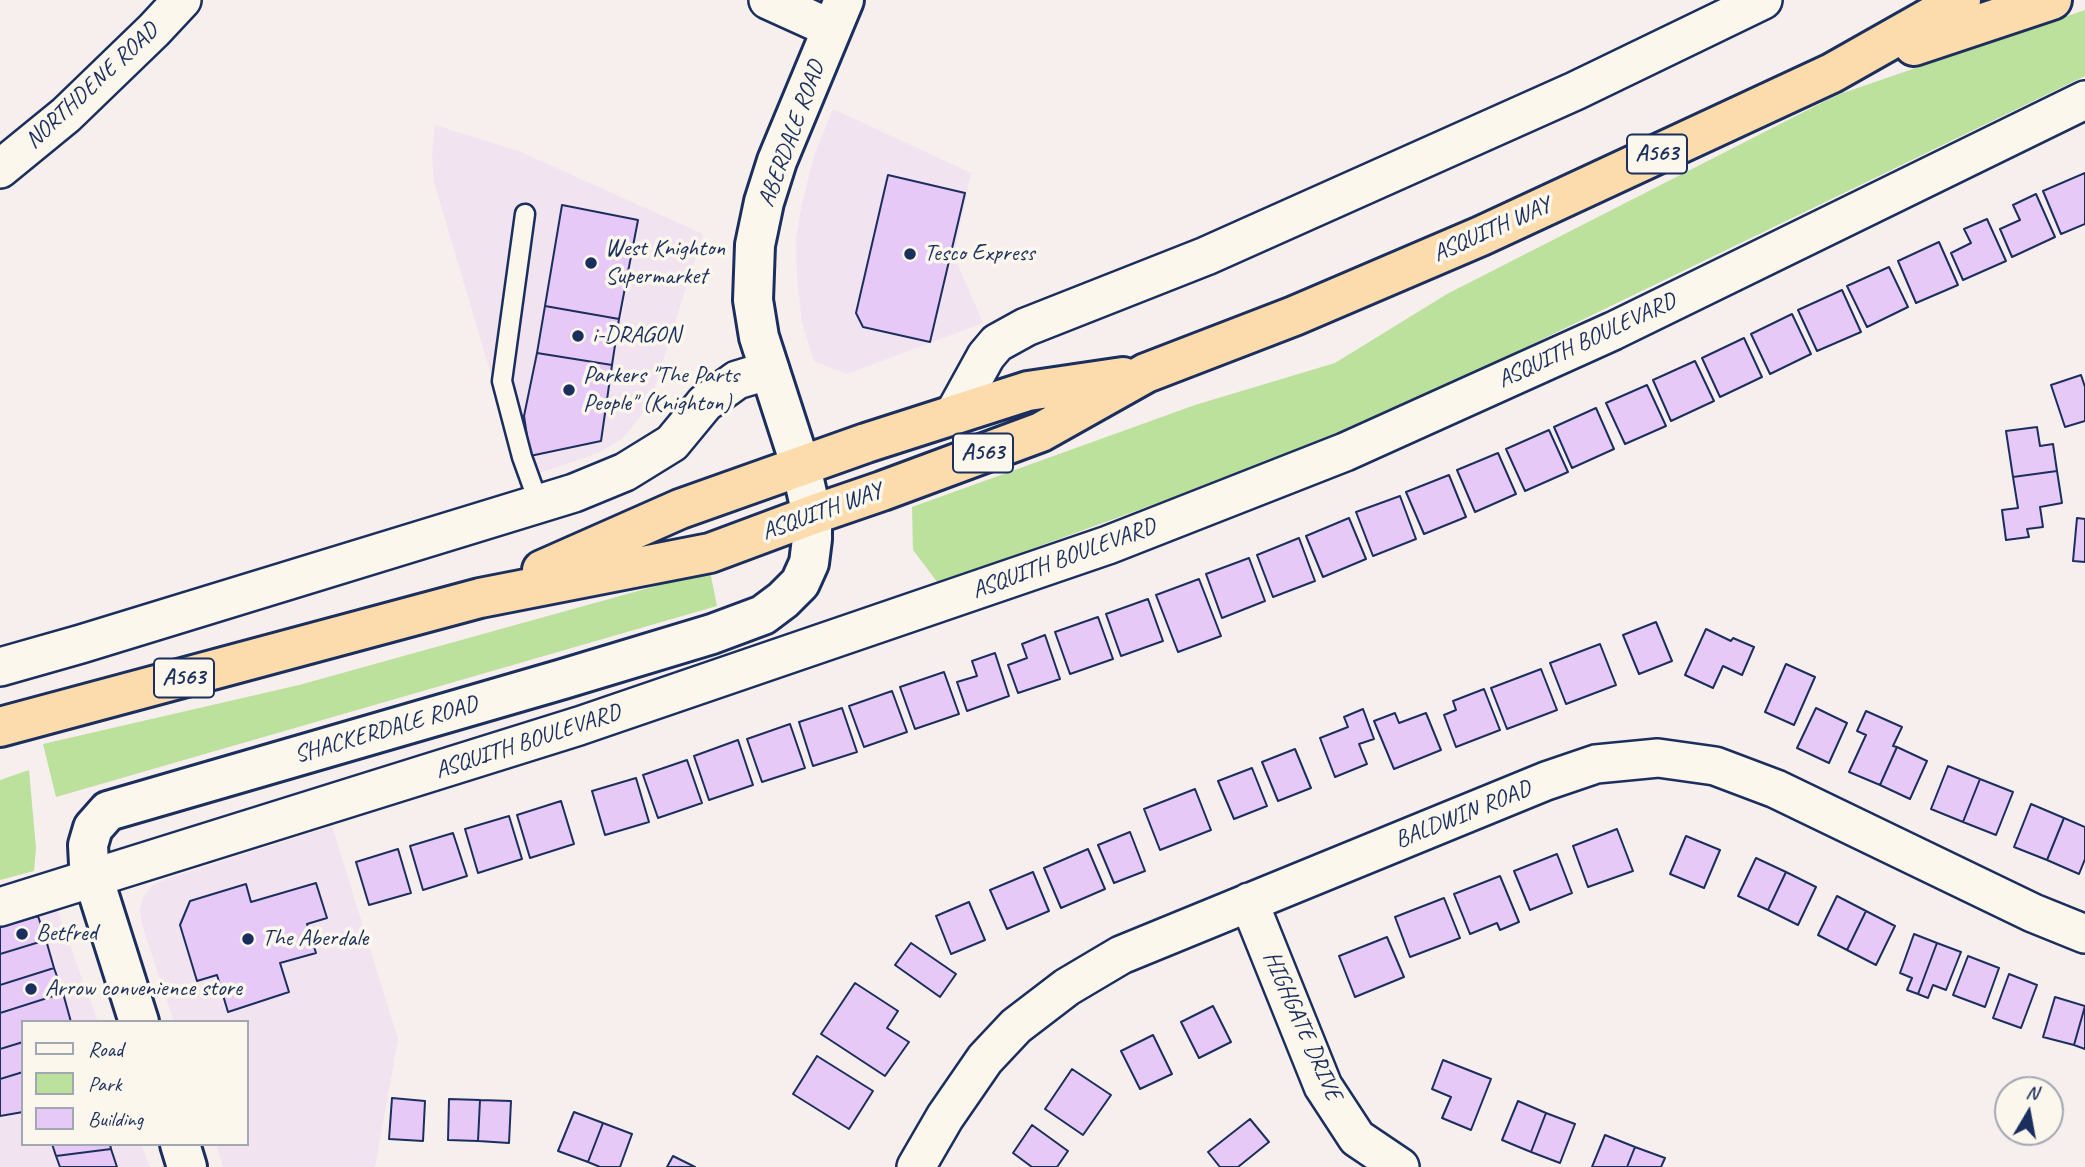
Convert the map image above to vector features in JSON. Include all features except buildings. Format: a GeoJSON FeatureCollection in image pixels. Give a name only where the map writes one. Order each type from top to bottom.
{"type":"FeatureCollection","features":[{"type":"Feature","properties":{"kind":"highway","name":"ASQUITH WAY"},"geometry":{"type":"LineString","coordinates":[[0,727],[480,598],[710,553],[882,491],[1041,432],[1146,373],[1294,316],[1481,236],[1832,73],[1961,0]]}},
{"type":"Feature","properties":{"kind":"highway","name":"ASQUITH WAY"},"geometry":{"type":"LineString","coordinates":[[1832,73],[2052,0]]}},
{"type":"Feature","properties":{"kind":"highway","name":"ASQUITH WAY"},"geometry":{"type":"LineString","coordinates":[[480,598],[680,509],[954,414],[1028,391],[1146,373]]}},
{"type":"Feature","properties":{"kind":"street","name":"NORTHDENE ROAD"},"geometry":{"type":"LineString","coordinates":[[0,169],[66,115],[154,30],[181,0]]}},
{"type":"Feature","properties":{"kind":"street"},"geometry":{"type":"LineString","coordinates":[[768,0],[838,14]]}},
{"type":"Feature","properties":{"kind":"street"},"geometry":{"type":"LineString","coordinates":[[954,414],[991,350],[997,343],[1026,327],[1206,256],[1575,91],[1763,0]]}},
{"type":"Feature","properties":{"kind":"street","name":"ABERDALE ROAD"},"geometry":{"type":"LineString","coordinates":[[811,515],[801,467],[759,337],[753,300],[755,245],[764,202],[777,161],[838,14]]}},
{"type":"Feature","properties":{"kind":"street","name":"ASQUITH BOULEVARD"},"geometry":{"type":"LineString","coordinates":[[0,906],[579,726],[1120,540],[1345,452],[1613,331],[2085,100]]}},
{"type":"Feature","properties":{"kind":"street"},"geometry":{"type":"LineString","coordinates":[[0,667],[81,645],[574,493],[625,472],[672,443],[705,403],[737,380],[770,370]]}},
{"type":"Feature","properties":{"kind":"street","name":"SHACKERDALE ROAD"},"geometry":{"type":"LineString","coordinates":[[138,1020],[89,864],[88,845],[93,828],[108,811],[563,680],[712,634],[763,615],[800,583],[809,563],[811,515]]}},
{"type":"Feature","properties":{"kind":"street","name":"BALDWIN ROAD"},"geometry":{"type":"LineString","coordinates":[[916,1167],[945,1117],[985,1059],[1016,1026],[1067,987],[1121,955],[1596,764],[1658,758],[1714,766],[1776,789],[2033,912],[2085,934]]}},
{"type":"Feature","properties":{"kind":"street","name":"HIGHGATE DRIVE"},"geometry":{"type":"LineString","coordinates":[[1249,902],[1323,1086],[1357,1138],[1400,1167]]}},
{"type":"Feature","properties":{"kind":"street"},"geometry":{"type":"LineString","coordinates":[[181,1146],[187,1167]]}},
{"type":"Feature","properties":{"kind":"lane"},"geometry":{"type":"LineString","coordinates":[[525,214],[502,381],[522,457],[539,505]]}},
{"type":"Feature","properties":{"kind":"shaded area"},"geometry":{"type":"Polygon","coordinates":[[[833,109],[971,173],[954,256],[983,323],[847,374],[814,361],[802,323],[797,279],[796,239],[802,204],[814,156],[833,109]]]}},
{"type":"Feature","properties":{"kind":"shaded area"},"geometry":{"type":"Polygon","coordinates":[[[435,125],[521,152],[703,234],[655,386],[641,416],[623,438],[598,453],[522,479],[434,182],[432,154],[435,125]]]}},
{"type":"Feature","properties":{"kind":"shaded area"},"geometry":{"type":"Polygon","coordinates":[[[332,826],[398,1039],[375,1167],[223,1167],[217,1146],[248,1146],[248,1020],[173,1020],[142,925],[140,910],[143,897],[152,886],[163,880],[332,826]]]}},
{"type":"Feature","properties":{"kind":"shaded area"},"geometry":{"type":"Polygon","coordinates":[[[57,910],[97,1020],[21,1020],[21,1146],[142,1146],[150,1167],[0,1167],[0,928],[57,910]]]}},
{"type":"Feature","properties":{"kind":"green space"},"geometry":{"type":"Polygon","coordinates":[[[2085,10],[2085,76],[1452,383],[1273,461],[938,583],[913,550],[912,507],[1195,405],[1335,363],[1447,294],[1837,95],[2085,10]]]}},
{"type":"Feature","properties":{"kind":"green space"},"geometry":{"type":"Polygon","coordinates":[[[710,571],[717,606],[56,797],[43,744],[299,685],[710,571]]]}},
{"type":"Feature","properties":{"kind":"green space"},"geometry":{"type":"Polygon","coordinates":[[[29,770],[36,848],[34,871],[0,880],[0,780],[29,770]]]}},
{"type":"Feature","properties":{"kind":"place","name":"Tesco Express"},"geometry":{"type":"Point","coordinates":[910,254]}},
{"type":"Feature","properties":{"kind":"place","name":"West Knighton Supermarket"},"geometry":{"type":"Point","coordinates":[591,263]}},
{"type":"Feature","properties":{"kind":"place","name":"i-DRAGON"},"geometry":{"type":"Point","coordinates":[578,336]}},
{"type":"Feature","properties":{"kind":"place","name":"Parkers \"The Parts People\" (Knighton)"},"geometry":{"type":"Point","coordinates":[569,390]}},
{"type":"Feature","properties":{"kind":"place","name":"Betfred"},"geometry":{"type":"Point","coordinates":[22,934]}},
{"type":"Feature","properties":{"kind":"place","name":"The Aberdale"},"geometry":{"type":"Point","coordinates":[248,939]}},
{"type":"Feature","properties":{"kind":"place","name":"Arrow convenience store"},"geometry":{"type":"Point","coordinates":[31,989]}}]}
